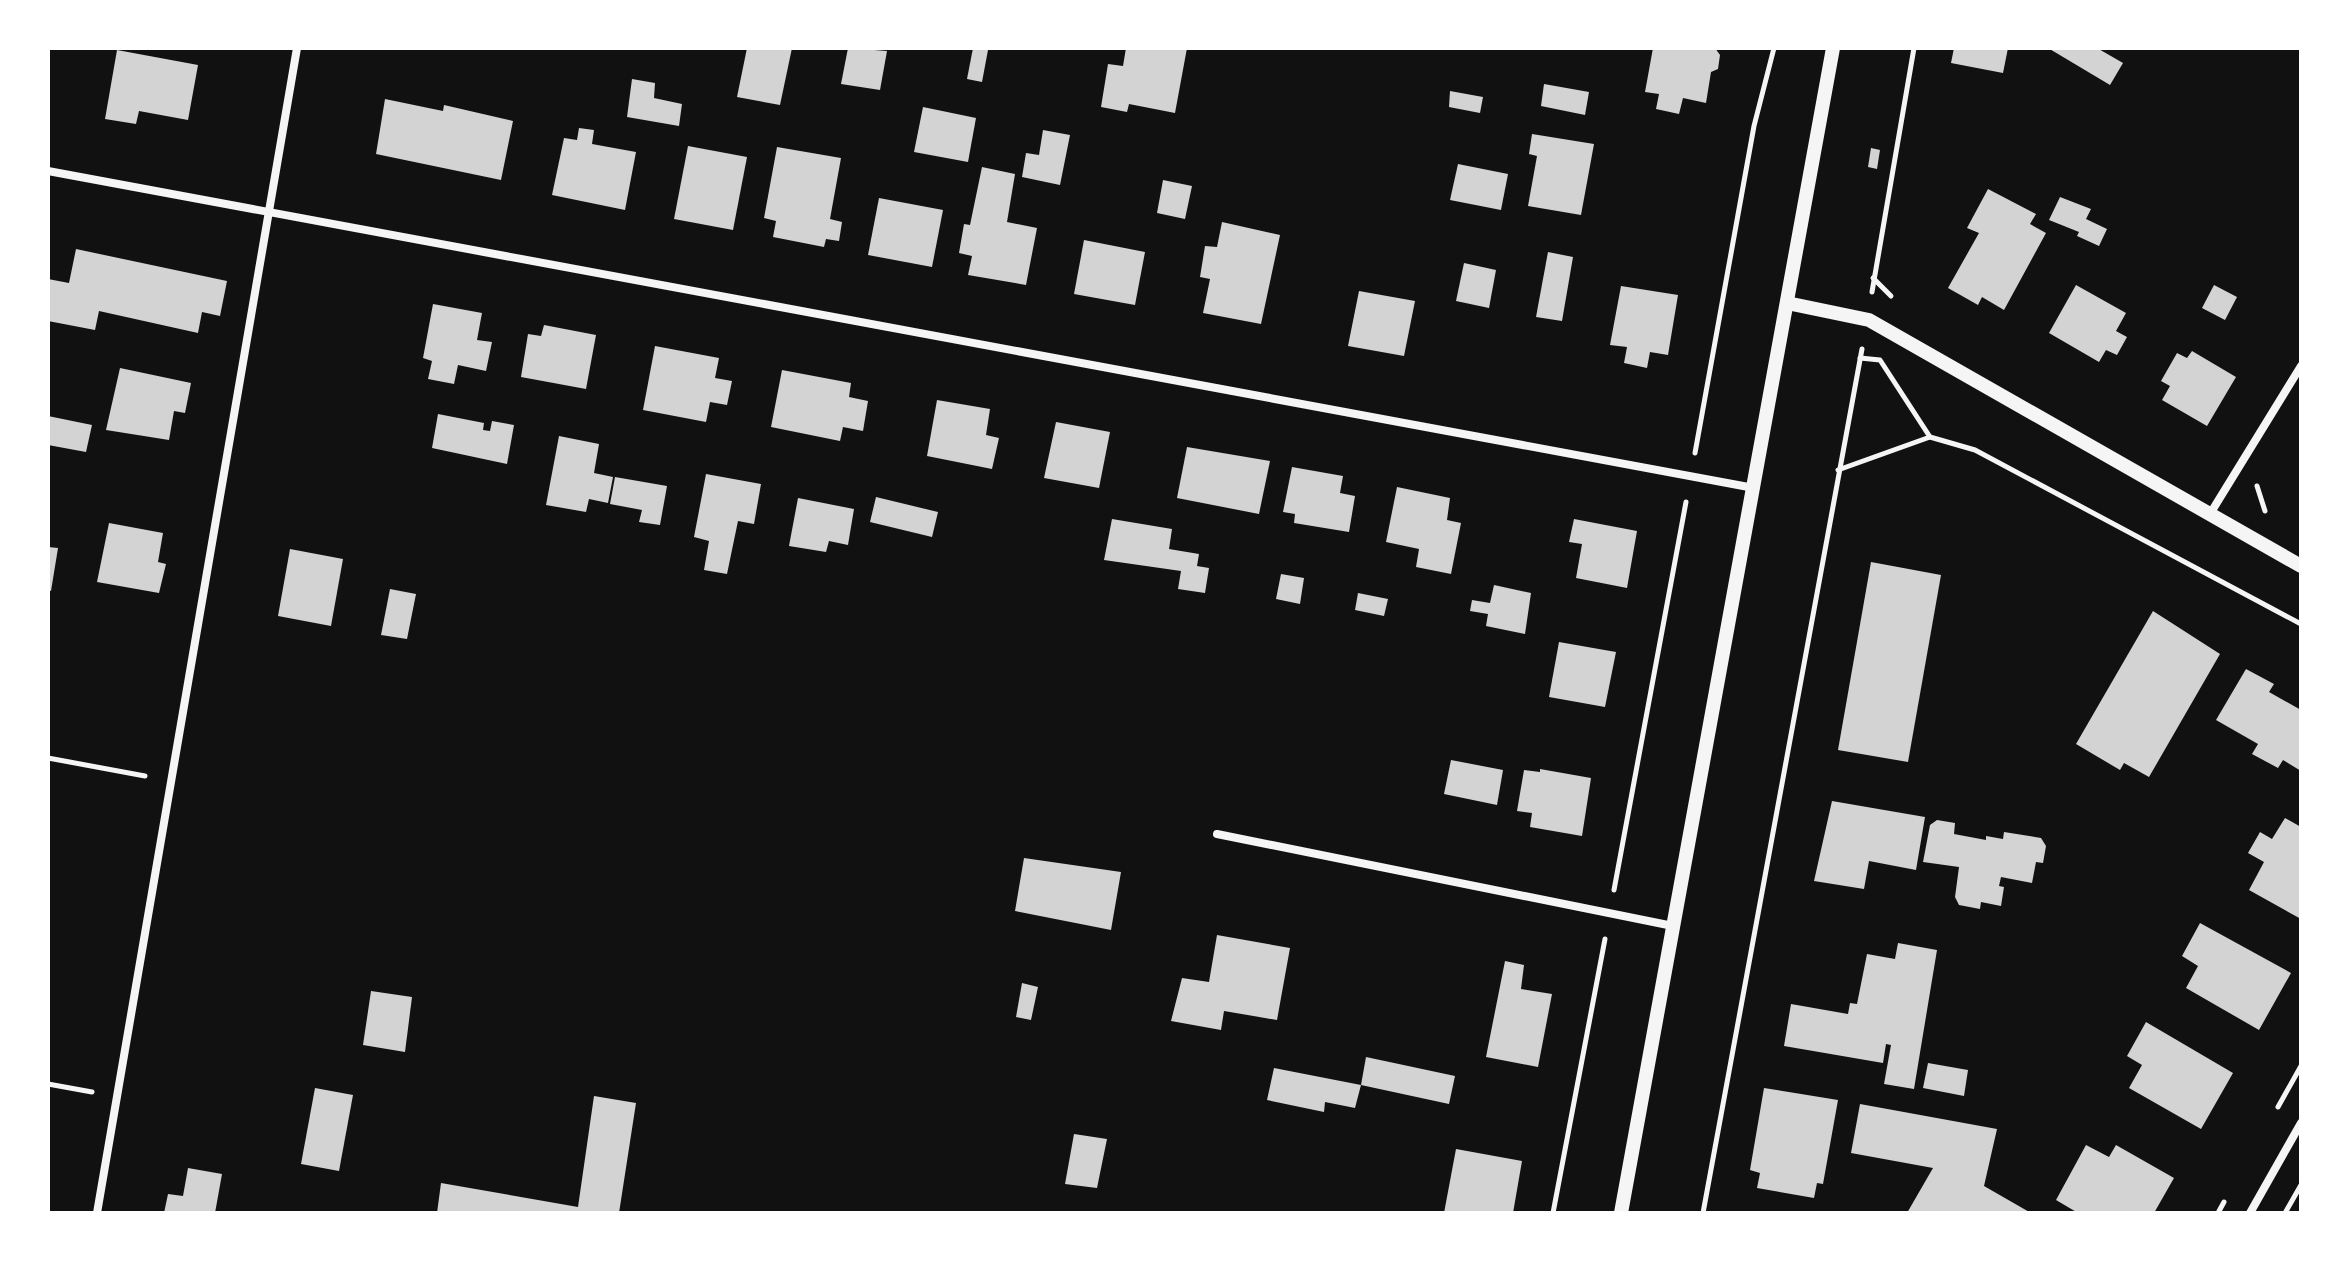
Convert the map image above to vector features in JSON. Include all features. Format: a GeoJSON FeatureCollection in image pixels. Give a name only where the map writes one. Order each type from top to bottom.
{"type":"FeatureCollection","features":[{"type":"Feature","properties":{"kind":"street"},"geometry":{"type":"LineString","coordinates":[[97,1213],[297,48]]}},
{"type":"Feature","properties":{"kind":"street"},"geometry":{"type":"LineString","coordinates":[[1621,1213],[1833,48]]}},
{"type":"Feature","properties":{"kind":"street"},"geometry":{"type":"LineString","coordinates":[[48,171],[1754,488]]}},
{"type":"Feature","properties":{"kind":"street"},"geometry":{"type":"LineString","coordinates":[[1787,303],[1869,320],[2301,566]]}},
{"type":"Feature","properties":{"kind":"street"},"geometry":{"type":"LineString","coordinates":[[2210,514],[2301,366]]}},
{"type":"Feature","properties":{"kind":"street"},"geometry":{"type":"LineString","coordinates":[[1217,834],[1673,926]]}},
{"type":"Feature","properties":{"kind":"street"},"geometry":{"type":"LineString","coordinates":[[2250,1213],[2301,1123]]}},
{"type":"Feature","properties":{"kind":"path"},"geometry":{"type":"LineString","coordinates":[[1553,1213],[1754,126],[1774,48]]}},
{"type":"Feature","properties":{"kind":"path"},"geometry":{"type":"LineString","coordinates":[[1703,1213],[1838,470],[1869,320],[1873,276],[1914,48]]}},
{"type":"Feature","properties":{"kind":"path"},"geometry":{"type":"LineString","coordinates":[[1860,358],[1880,360],[1930,437]]}},
{"type":"Feature","properties":{"kind":"path"},"geometry":{"type":"LineString","coordinates":[[1838,470],[1930,437],[1975,450],[2301,624]]}},
{"type":"Feature","properties":{"kind":"path"},"geometry":{"type":"LineString","coordinates":[[48,758],[171,781]]}},
{"type":"Feature","properties":{"kind":"path"},"geometry":{"type":"LineString","coordinates":[[48,1084],[117,1097]]}},
{"type":"Feature","properties":{"kind":"path"},"geometry":{"type":"LineString","coordinates":[[2285,1213],[2301,1185]]}},
{"type":"Feature","properties":{"kind":"building"},"geometry":{"type":"Polygon","coordinates":[[[747,48],[792,48],[780,105],[737,97],[747,48]]]}},
{"type":"Feature","properties":{"kind":"building"},"geometry":{"type":"Polygon","coordinates":[[[848,48],[887,51],[880,90],[841,84],[848,48]]]}},
{"type":"Feature","properties":{"kind":"building"},"geometry":{"type":"Polygon","coordinates":[[[973,48],[988,50],[982,82],[967,79],[973,48]]]}},
{"type":"Feature","properties":{"kind":"building"},"geometry":{"type":"Polygon","coordinates":[[[1126,48],[1187,48],[1175,113],[1129,104],[1127,112],[1101,107],[1108,64],[1123,66],[1126,48]]]}},
{"type":"Feature","properties":{"kind":"building"},"geometry":{"type":"Polygon","coordinates":[[[1653,48],[1715,48],[1720,55],[1718,69],[1711,72],[1706,103],[1683,98],[1679,114],[1656,109],[1659,94],[1645,92],[1653,48]]]}},
{"type":"Feature","properties":{"kind":"building"},"geometry":{"type":"Polygon","coordinates":[[[1954,48],[2008,48],[2003,73],[1951,63],[1954,48]]]}},
{"type":"Feature","properties":{"kind":"building"},"geometry":{"type":"Polygon","coordinates":[[[2048,48],[2097,48],[2123,63],[2110,85],[2048,48]]]}},
{"type":"Feature","properties":{"kind":"building"},"geometry":{"type":"Polygon","coordinates":[[[117,50],[198,65],[188,120],[139,111],[136,124],[105,119],[117,50]]]}},
{"type":"Feature","properties":{"kind":"building"},"geometry":{"type":"Polygon","coordinates":[[[632,79],[655,83],[654,98],[682,104],[679,126],[627,117],[632,79]]]}},
{"type":"Feature","properties":{"kind":"building"},"geometry":{"type":"Polygon","coordinates":[[[1544,84],[1589,92],[1585,115],[1541,106],[1544,84]]]}},
{"type":"Feature","properties":{"kind":"building"},"geometry":{"type":"Polygon","coordinates":[[[1450,91],[1483,97],[1480,113],[1449,107],[1450,91]]]}},
{"type":"Feature","properties":{"kind":"building"},"geometry":{"type":"Polygon","coordinates":[[[385,99],[443,111],[444,105],[513,121],[501,180],[376,154],[385,99]]]}},
{"type":"Feature","properties":{"kind":"building"},"geometry":{"type":"Polygon","coordinates":[[[923,107],[976,118],[968,162],[914,152],[923,107]]]}},
{"type":"Feature","properties":{"kind":"building"},"geometry":{"type":"Polygon","coordinates":[[[579,128],[594,130],[592,144],[636,152],[625,210],[552,195],[564,138],[577,140],[579,128]]]}},
{"type":"Feature","properties":{"kind":"building"},"geometry":{"type":"Polygon","coordinates":[[[1043,130],[1070,135],[1060,185],[1022,177],[1026,153],[1039,155],[1043,130]]]}},
{"type":"Feature","properties":{"kind":"building"},"geometry":{"type":"Polygon","coordinates":[[[1532,134],[1594,144],[1581,215],[1528,206],[1537,156],[1529,154],[1532,134]]]}},
{"type":"Feature","properties":{"kind":"building"},"geometry":{"type":"Polygon","coordinates":[[[688,146],[747,157],[733,230],[674,219],[688,146]]]}},
{"type":"Feature","properties":{"kind":"building"},"geometry":{"type":"Polygon","coordinates":[[[777,147],[841,158],[830,219],[842,222],[839,241],[826,239],[824,247],[773,237],[776,221],[764,218],[777,147]]]}},
{"type":"Feature","properties":{"kind":"building"},"geometry":{"type":"Polygon","coordinates":[[[1871,148],[1880,150],[1877,169],[1868,167],[1871,148]]]}},
{"type":"Feature","properties":{"kind":"building"},"geometry":{"type":"Polygon","coordinates":[[[1458,164],[1508,174],[1501,210],[1450,200],[1458,164]]]}},
{"type":"Feature","properties":{"kind":"building"},"geometry":{"type":"Polygon","coordinates":[[[982,167],[1015,174],[1007,222],[1037,228],[1026,285],[968,275],[972,256],[959,253],[964,224],[970,225],[982,167]]]}},
{"type":"Feature","properties":{"kind":"building"},"geometry":{"type":"Polygon","coordinates":[[[1163,180],[1192,186],[1185,219],[1157,213],[1163,180]]]}},
{"type":"Feature","properties":{"kind":"building"},"geometry":{"type":"Polygon","coordinates":[[[1988,189],[2036,214],[2030,224],[2046,233],[2004,310],[1982,297],[1978,305],[1948,288],[1979,233],[1967,228],[1988,189]]]}},
{"type":"Feature","properties":{"kind":"building"},"geometry":{"type":"Polygon","coordinates":[[[2060,197],[2091,209],[2086,219],[2107,229],[2099,246],[2077,236],[2079,232],[2049,220],[2060,197]]]}},
{"type":"Feature","properties":{"kind":"building"},"geometry":{"type":"Polygon","coordinates":[[[879,198],[943,210],[932,267],[868,255],[879,198]]]}},
{"type":"Feature","properties":{"kind":"building"},"geometry":{"type":"Polygon","coordinates":[[[1222,222],[1280,235],[1261,324],[1203,313],[1210,279],[1200,277],[1205,246],[1217,247],[1222,222]]]}},
{"type":"Feature","properties":{"kind":"building"},"geometry":{"type":"Polygon","coordinates":[[[1084,240],[1145,252],[1135,305],[1074,294],[1084,240]]]}},
{"type":"Feature","properties":{"kind":"building"},"geometry":{"type":"Polygon","coordinates":[[[76,249],[227,281],[220,316],[202,312],[198,333],[99,311],[95,330],[48,321],[48,279],[69,283],[76,249]]]}},
{"type":"Feature","properties":{"kind":"building"},"geometry":{"type":"Polygon","coordinates":[[[1548,252],[1573,257],[1562,321],[1536,317],[1548,252]]]}},
{"type":"Feature","properties":{"kind":"building"},"geometry":{"type":"Polygon","coordinates":[[[1464,263],[1496,270],[1489,308],[1456,301],[1464,263]]]}},
{"type":"Feature","properties":{"kind":"building"},"geometry":{"type":"Polygon","coordinates":[[[2076,285],[2126,313],[2116,331],[2127,337],[2117,355],[2106,350],[2099,362],[2049,333],[2076,285]]]}},
{"type":"Feature","properties":{"kind":"building"},"geometry":{"type":"Polygon","coordinates":[[[2214,285],[2237,297],[2225,320],[2202,308],[2214,285]]]}},
{"type":"Feature","properties":{"kind":"building"},"geometry":{"type":"Polygon","coordinates":[[[1621,286],[1678,295],[1668,355],[1650,352],[1647,368],[1624,363],[1627,347],[1610,345],[1621,286]]]}},
{"type":"Feature","properties":{"kind":"building"},"geometry":{"type":"Polygon","coordinates":[[[1359,291],[1415,301],[1404,356],[1348,346],[1359,291]]]}},
{"type":"Feature","properties":{"kind":"building"},"geometry":{"type":"Polygon","coordinates":[[[433,304],[482,313],[477,340],[492,342],[486,371],[458,365],[454,384],[428,379],[432,361],[423,358],[433,304]]]}},
{"type":"Feature","properties":{"kind":"building"},"geometry":{"type":"Polygon","coordinates":[[[544,325],[596,335],[586,389],[521,377],[528,334],[541,336],[544,325]]]}},
{"type":"Feature","properties":{"kind":"building"},"geometry":{"type":"Polygon","coordinates":[[[655,346],[719,358],[715,378],[732,381],[727,405],[710,402],[706,422],[643,410],[655,346]]]}},
{"type":"Feature","properties":{"kind":"building"},"geometry":{"type":"Polygon","coordinates":[[[2192,351],[2236,377],[2207,426],[2162,400],[2170,386],[2161,381],[2177,353],[2187,358],[2192,351]]]}},
{"type":"Feature","properties":{"kind":"building"},"geometry":{"type":"Polygon","coordinates":[[[120,368],[191,383],[185,413],[174,411],[169,440],[106,430],[120,368]]]}},
{"type":"Feature","properties":{"kind":"building"},"geometry":{"type":"Polygon","coordinates":[[[782,370],[851,383],[849,397],[868,401],[863,431],[843,427],[840,441],[771,427],[782,370]]]}},
{"type":"Feature","properties":{"kind":"building"},"geometry":{"type":"Polygon","coordinates":[[[937,400],[990,409],[986,435],[999,438],[992,469],[927,456],[937,400]]]}},
{"type":"Feature","properties":{"kind":"building"},"geometry":{"type":"Polygon","coordinates":[[[438,414],[484,423],[483,430],[490,431],[492,421],[514,425],[507,464],[432,448],[438,414]]]}},
{"type":"Feature","properties":{"kind":"building"},"geometry":{"type":"Polygon","coordinates":[[[48,416],[92,425],[86,452],[48,445],[48,416]]]}},
{"type":"Feature","properties":{"kind":"building"},"geometry":{"type":"Polygon","coordinates":[[[1056,422],[1110,432],[1099,488],[1044,478],[1056,422]]]}},
{"type":"Feature","properties":{"kind":"building"},"geometry":{"type":"Polygon","coordinates":[[[559,436],[599,444],[594,473],[613,477],[608,503],[589,499],[586,512],[546,505],[559,436]]]}},
{"type":"Feature","properties":{"kind":"building"},"geometry":{"type":"Polygon","coordinates":[[[1187,447],[1270,461],[1259,514],[1177,498],[1187,447]]]}},
{"type":"Feature","properties":{"kind":"building"},"geometry":{"type":"Polygon","coordinates":[[[1292,467],[1343,476],[1340,493],[1355,496],[1349,532],[1294,523],[1295,514],[1283,512],[1292,467]]]}},
{"type":"Feature","properties":{"kind":"building"},"geometry":{"type":"Polygon","coordinates":[[[706,474],[761,484],[754,524],[738,521],[727,574],[704,570],[709,541],[694,537],[706,474]]]}},
{"type":"Feature","properties":{"kind":"building"},"geometry":{"type":"Polygon","coordinates":[[[615,477],[667,486],[660,525],[639,522],[642,510],[610,504],[615,477]]]}},
{"type":"Feature","properties":{"kind":"building"},"geometry":{"type":"Polygon","coordinates":[[[1397,487],[1450,498],[1447,520],[1461,523],[1451,574],[1416,567],[1419,549],[1386,542],[1397,487]]]}},
{"type":"Feature","properties":{"kind":"building"},"geometry":{"type":"Polygon","coordinates":[[[876,497],[938,512],[932,537],[870,522],[876,497]]]}},
{"type":"Feature","properties":{"kind":"building"},"geometry":{"type":"Polygon","coordinates":[[[798,498],[854,509],[848,545],[829,541],[826,552],[789,546],[798,498]]]}},
{"type":"Feature","properties":{"kind":"building"},"geometry":{"type":"Polygon","coordinates":[[[1112,519],[1172,529],[1169,549],[1199,554],[1197,566],[1209,568],[1205,593],[1178,589],[1181,571],[1104,560],[1112,519]]]}},
{"type":"Feature","properties":{"kind":"building"},"geometry":{"type":"Polygon","coordinates":[[[1574,519],[1637,531],[1627,588],[1576,578],[1582,544],[1569,542],[1574,519]]]}},
{"type":"Feature","properties":{"kind":"building"},"geometry":{"type":"Polygon","coordinates":[[[109,523],[163,533],[158,562],[166,564],[159,593],[97,582],[109,523]]]}},
{"type":"Feature","properties":{"kind":"building"},"geometry":{"type":"Polygon","coordinates":[[[48,547],[58,548],[51,591],[48,590],[48,547]]]}},
{"type":"Feature","properties":{"kind":"building"},"geometry":{"type":"Polygon","coordinates":[[[290,549],[343,559],[331,626],[278,616],[290,549]]]}},
{"type":"Feature","properties":{"kind":"building"},"geometry":{"type":"Polygon","coordinates":[[[1871,562],[1941,575],[1908,762],[1838,750],[1871,562]]]}},
{"type":"Feature","properties":{"kind":"building"},"geometry":{"type":"Polygon","coordinates":[[[1281,574],[1304,578],[1300,604],[1276,599],[1281,574]]]}},
{"type":"Feature","properties":{"kind":"building"},"geometry":{"type":"Polygon","coordinates":[[[1494,585],[1531,593],[1525,634],[1486,626],[1488,614],[1470,611],[1472,600],[1490,603],[1494,585]]]}},
{"type":"Feature","properties":{"kind":"building"},"geometry":{"type":"Polygon","coordinates":[[[390,589],[416,594],[407,639],[381,635],[390,589]]]}},
{"type":"Feature","properties":{"kind":"building"},"geometry":{"type":"Polygon","coordinates":[[[1358,593],[1388,599],[1384,616],[1355,610],[1358,593]]]}},
{"type":"Feature","properties":{"kind":"building"},"geometry":{"type":"Polygon","coordinates":[[[2153,611],[2220,654],[2149,777],[2124,763],[2120,770],[2076,744],[2153,611]]]}},
{"type":"Feature","properties":{"kind":"building"},"geometry":{"type":"Polygon","coordinates":[[[1559,642],[1616,652],[1605,707],[1549,697],[1559,642]]]}},
{"type":"Feature","properties":{"kind":"building"},"geometry":{"type":"Polygon","coordinates":[[[2246,669],[2274,684],[2269,692],[2301,710],[2301,771],[2283,760],[2278,768],[2252,754],[2258,744],[2216,720],[2246,669]]]}},
{"type":"Feature","properties":{"kind":"building"},"geometry":{"type":"Polygon","coordinates":[[[1451,760],[1503,770],[1497,805],[1444,794],[1451,760]]]}},
{"type":"Feature","properties":{"kind":"building"},"geometry":{"type":"Polygon","coordinates":[[[1540,769],[1591,778],[1582,836],[1530,827],[1532,813],[1517,811],[1524,770],[1540,772],[1540,769]]]}},
{"type":"Feature","properties":{"kind":"building"},"geometry":{"type":"Polygon","coordinates":[[[1832,801],[1925,817],[1916,870],[1869,861],[1864,889],[1814,881],[1832,801]]]}},
{"type":"Feature","properties":{"kind":"building"},"geometry":{"type":"Polygon","coordinates":[[[2285,818],[2301,827],[2301,919],[2249,890],[2264,862],[2248,853],[2260,832],[2272,839],[2285,818]]]}},
{"type":"Feature","properties":{"kind":"building"},"geometry":{"type":"Polygon","coordinates":[[[1937,820],[1955,823],[1954,834],[1986,840],[1986,836],[2003,839],[2004,832],[2041,838],[2046,846],[2043,863],[2036,862],[2032,883],[2001,877],[1999,886],[2004,887],[2001,906],[1981,902],[1980,909],[1959,905],[1955,897],[1959,867],[1923,862],[1930,825],[1937,820]]]}},
{"type":"Feature","properties":{"kind":"building"},"geometry":{"type":"Polygon","coordinates":[[[1024,858],[1121,872],[1111,930],[1015,911],[1024,858]]]}},
{"type":"Feature","properties":{"kind":"building"},"geometry":{"type":"Polygon","coordinates":[[[2200,923],[2291,973],[2259,1030],[2186,988],[2198,966],[2182,956],[2200,923]]]}},
{"type":"Feature","properties":{"kind":"building"},"geometry":{"type":"Polygon","coordinates":[[[1217,935],[1290,948],[1277,1020],[1224,1011],[1221,1030],[1171,1021],[1182,978],[1209,982],[1217,935]]]}},
{"type":"Feature","properties":{"kind":"building"},"geometry":{"type":"Polygon","coordinates":[[[1898,943],[1937,950],[1914,1089],[1884,1084],[1891,1045],[1886,1044],[1883,1063],[1784,1046],[1791,1004],[1848,1014],[1850,1003],[1857,1004],[1867,954],[1895,959],[1898,943]]]}},
{"type":"Feature","properties":{"kind":"building"},"geometry":{"type":"Polygon","coordinates":[[[1505,961],[1524,965],[1521,989],[1552,994],[1538,1067],[1486,1057],[1505,961]]]}},
{"type":"Feature","properties":{"kind":"building"},"geometry":{"type":"Polygon","coordinates":[[[1022,983],[1038,987],[1031,1020],[1016,1017],[1022,983]]]}},
{"type":"Feature","properties":{"kind":"building"},"geometry":{"type":"Polygon","coordinates":[[[371,991],[412,997],[405,1052],[363,1045],[371,991]]]}},
{"type":"Feature","properties":{"kind":"building"},"geometry":{"type":"Polygon","coordinates":[[[2146,1022],[2233,1073],[2201,1129],[2129,1088],[2142,1065],[2127,1056],[2146,1022]]]}},
{"type":"Feature","properties":{"kind":"building"},"geometry":{"type":"Polygon","coordinates":[[[1366,1057],[1455,1076],[1449,1104],[1361,1085],[1366,1057]]]}},
{"type":"Feature","properties":{"kind":"building"},"geometry":{"type":"Polygon","coordinates":[[[1928,1063],[1968,1070],[1964,1096],[1923,1088],[1928,1063]]]}},
{"type":"Feature","properties":{"kind":"building"},"geometry":{"type":"Polygon","coordinates":[[[1274,1068],[1361,1085],[1355,1108],[1325,1102],[1324,1112],[1267,1100],[1274,1068]]]}},
{"type":"Feature","properties":{"kind":"building"},"geometry":{"type":"Polygon","coordinates":[[[315,1088],[353,1095],[339,1171],[301,1164],[315,1088]]]}},
{"type":"Feature","properties":{"kind":"building"},"geometry":{"type":"Polygon","coordinates":[[[1764,1088],[1838,1100],[1823,1184],[1817,1183],[1814,1198],[1757,1188],[1760,1173],[1750,1170],[1764,1088]]]}},
{"type":"Feature","properties":{"kind":"building"},"geometry":{"type":"Polygon","coordinates":[[[594,1096],[636,1103],[619,1213],[437,1213],[441,1183],[578,1207],[594,1096]]]}},
{"type":"Feature","properties":{"kind":"building"},"geometry":{"type":"Polygon","coordinates":[[[1860,1104],[1997,1129],[1984,1186],[2031,1213],[1907,1213],[1933,1168],[1851,1153],[1860,1104]]]}},
{"type":"Feature","properties":{"kind":"building"},"geometry":{"type":"Polygon","coordinates":[[[1074,1134],[1107,1139],[1097,1188],[1065,1184],[1074,1134]]]}},
{"type":"Feature","properties":{"kind":"building"},"geometry":{"type":"Polygon","coordinates":[[[2086,1145],[2109,1157],[2116,1145],[2174,1178],[2154,1213],[2078,1213],[2056,1200],[2086,1145]]]}},
{"type":"Feature","properties":{"kind":"building"},"geometry":{"type":"Polygon","coordinates":[[[1456,1149],[1522,1161],[1513,1213],[1444,1213],[1456,1149]]]}},
{"type":"Feature","properties":{"kind":"building"},"geometry":{"type":"Polygon","coordinates":[[[188,1168],[222,1174],[215,1213],[164,1213],[168,1194],[183,1196],[188,1168]]]}}]}
